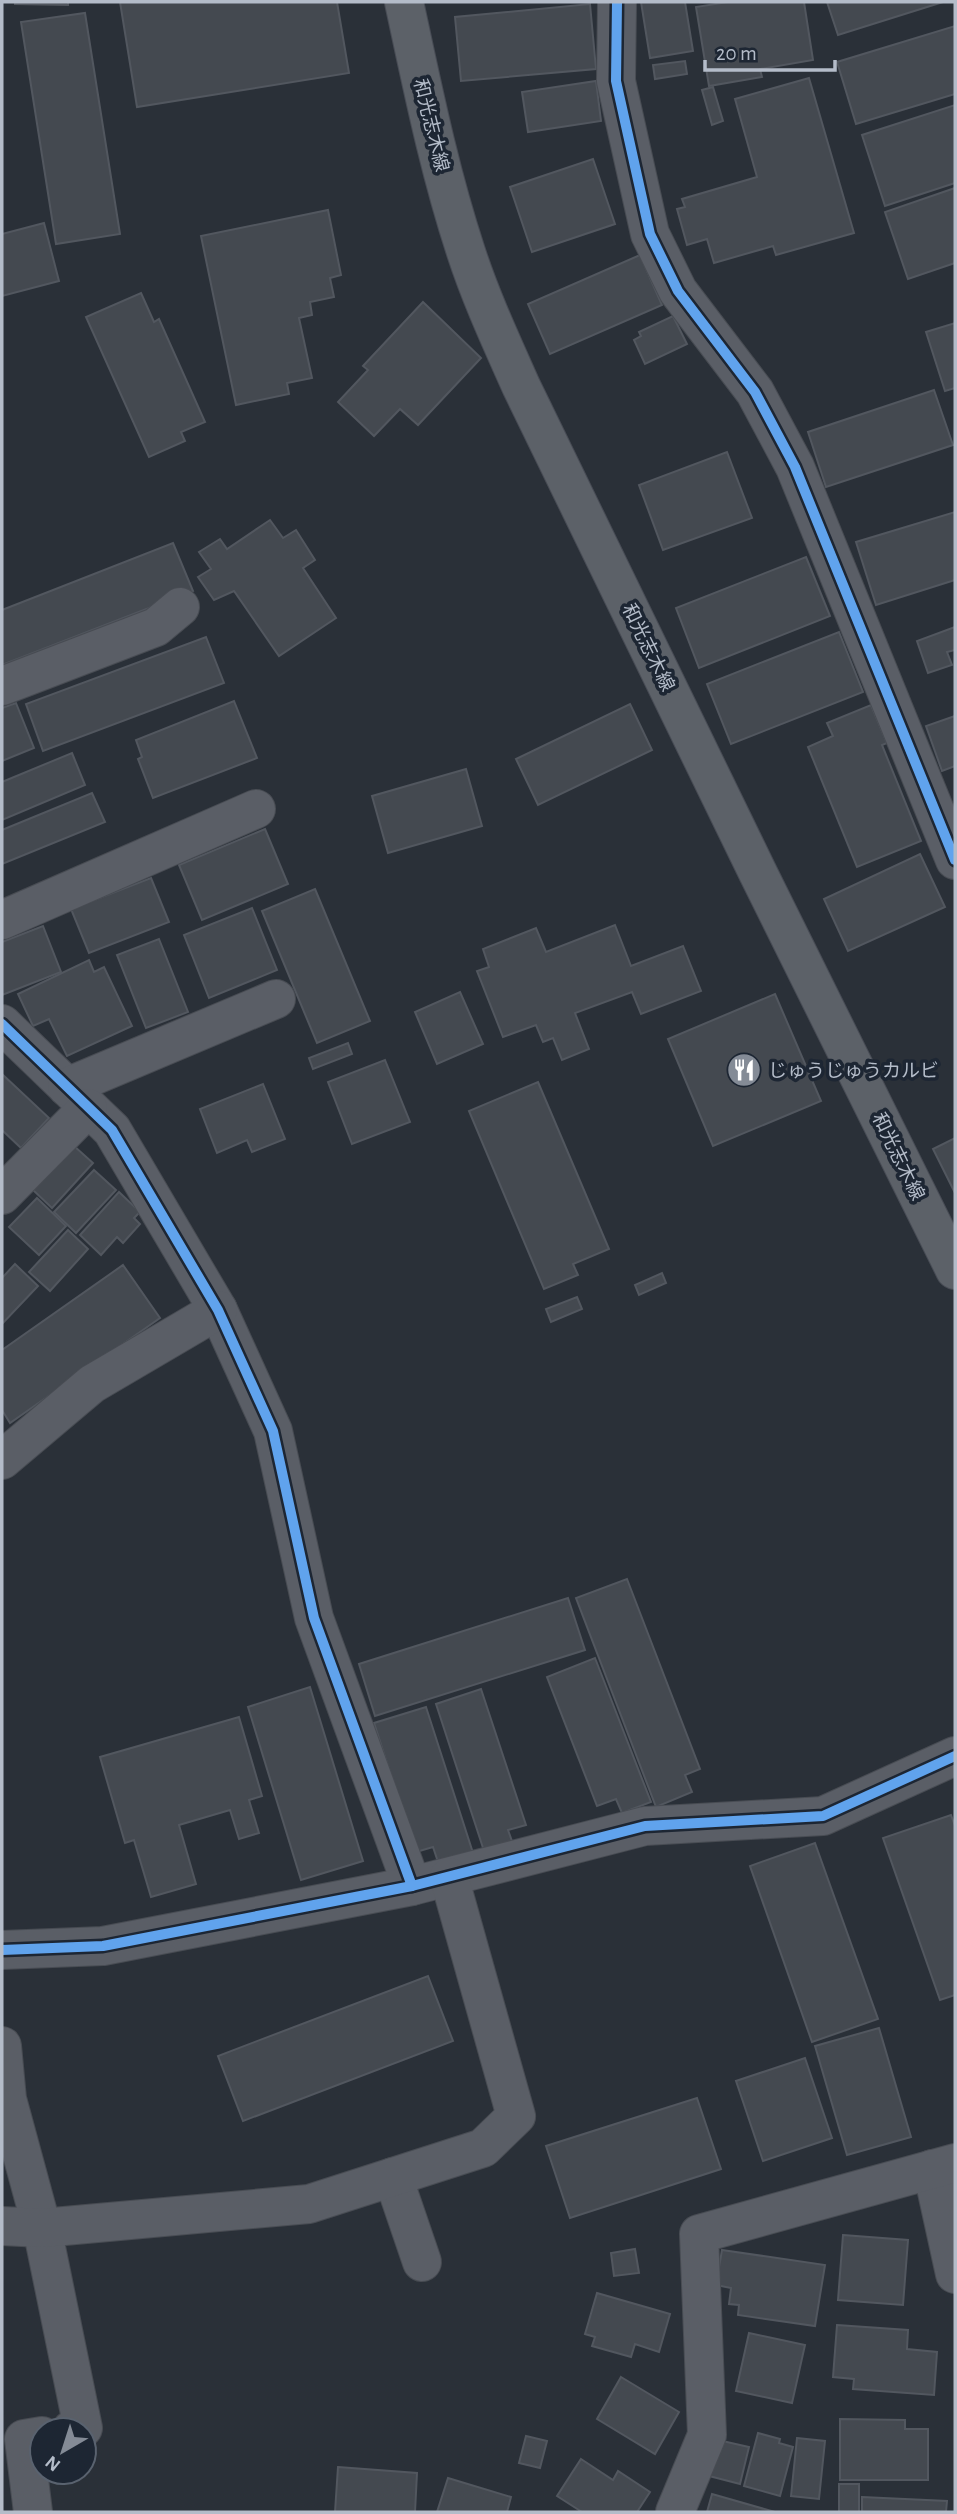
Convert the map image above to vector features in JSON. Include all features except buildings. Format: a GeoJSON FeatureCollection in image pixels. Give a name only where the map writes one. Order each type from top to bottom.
{"type":"FeatureCollection","features":[{"type":"Feature","properties":{"kind":"main road","name":"和光志木線"},"geometry":{"type":"LineString","coordinates":[[404,2],[429,117],[465,250],[488,311],[527,398],[758,873],[955,1270]]}},
{"type":"Feature","properties":{"kind":"street"},"geometry":{"type":"LineString","coordinates":[[617,2],[616,81],[650,234],[678,291],[755,392],[795,467],[955,860]]}},
{"type":"Feature","properties":{"kind":"street"},"geometry":{"type":"LineString","coordinates":[[2,686],[156,627],[180,607]]}},
{"type":"Feature","properties":{"kind":"street"},"geometry":{"type":"LineString","coordinates":[[2,920],[256,809]]}},
{"type":"Feature","properties":{"kind":"street"},"geometry":{"type":"LineString","coordinates":[[2,1195],[78,1097],[276,999]]}},
{"type":"Feature","properties":{"kind":"street"},"geometry":{"type":"LineString","coordinates":[[2,1024],[112,1130],[218,1310],[273,1432],[314,1618],[412,1886]]}},
{"type":"Feature","properties":{"kind":"street"},"geometry":{"type":"LineString","coordinates":[[2,1460],[92,1384],[218,1310]]}},
{"type":"Feature","properties":{"kind":"street"},"geometry":{"type":"LineString","coordinates":[[2,1950],[103,1946],[412,1886],[645,1826],[823,1816],[955,1756]]}},
{"type":"Feature","properties":{"kind":"street"},"geometry":{"type":"LineString","coordinates":[[2,2227],[42,2228],[309,2204],[483,2148],[516,2116],[449,1877]]}},
{"type":"Feature","properties":{"kind":"street"},"geometry":{"type":"LineString","coordinates":[[2,2046],[7,2099],[42,2228],[81,2416]]}},
{"type":"Feature","properties":{"kind":"street"},"geometry":{"type":"LineString","coordinates":[[675,2512],[707,2435],[699,2234],[944,2166],[955,2274]]}},
{"type":"Feature","properties":{"kind":"street"},"geometry":{"type":"LineString","coordinates":[[393,2177],[422,2262]]}},
{"type":"Feature","properties":{"kind":"street"},"geometry":{"type":"LineString","coordinates":[[23,2433],[33,2512]]}},
{"type":"Feature","properties":{"kind":"cycle path"},"geometry":{"type":"LineString","coordinates":[[617,2],[616,81],[650,234],[678,291],[755,392],[795,467],[955,860]]}},
{"type":"Feature","properties":{"kind":"cycle path"},"geometry":{"type":"LineString","coordinates":[[2,1024],[112,1130],[218,1310],[273,1431],[314,1618],[412,1886]]}},
{"type":"Feature","properties":{"kind":"cycle path"},"geometry":{"type":"LineString","coordinates":[[2,1950],[103,1946],[412,1886],[645,1826],[823,1816],[955,1756]]}},
{"type":"Feature","properties":{"kind":"place","name":"じゅうじゅうカルビ"},"geometry":{"type":"Point","coordinates":[744,1070]}}]}
